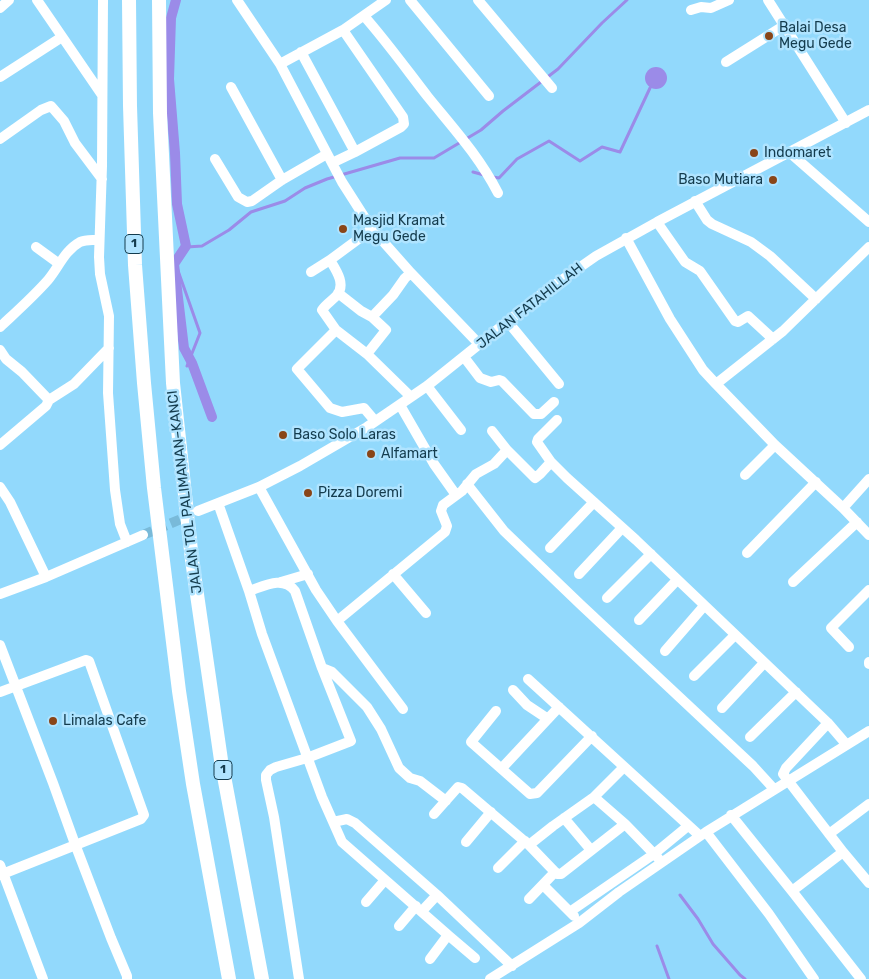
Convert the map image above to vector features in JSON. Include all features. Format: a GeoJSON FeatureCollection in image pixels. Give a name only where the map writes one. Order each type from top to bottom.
{"type":"FeatureCollection","features":[{"type":"Feature","properties":{"kind":"highway","name":"JALAN TOL PALIMANAN–KANCI"},"geometry":{"type":"LineString","coordinates":[[130,0],[130,106],[135,265],[154,488],[179,690],[192,775],[229,979]]}},
{"type":"Feature","properties":{"kind":"highway","name":"JALAN TOL PALIMANAN–KANCI"},"geometry":{"type":"LineString","coordinates":[[159,0],[160,113],[173,384],[192,560],[221,760],[262,979]]}},
{"type":"Feature","properties":{"kind":"street"},"geometry":{"type":"LineString","coordinates":[[0,8],[8,0]]}},
{"type":"Feature","properties":{"kind":"street"},"geometry":{"type":"LineString","coordinates":[[37,0],[102,95]]}},
{"type":"Feature","properties":{"kind":"street"},"geometry":{"type":"LineString","coordinates":[[103,0],[100,274],[109,316],[108,392],[115,490],[120,524],[127,542]]}},
{"type":"Feature","properties":{"kind":"street"},"geometry":{"type":"LineString","coordinates":[[237,0],[280,64],[335,168],[372,229],[480,345]]}},
{"type":"Feature","properties":{"kind":"street"},"geometry":{"type":"LineString","coordinates":[[280,64],[343,30],[386,0]]}},
{"type":"Feature","properties":{"kind":"street"},"geometry":{"type":"LineString","coordinates":[[410,0],[490,96]]}},
{"type":"Feature","properties":{"kind":"street"},"geometry":{"type":"LineString","coordinates":[[478,0],[549,85]]}},
{"type":"Feature","properties":{"kind":"street"},"geometry":{"type":"LineString","coordinates":[[690,10],[700,6],[711,8],[729,0]]}},
{"type":"Feature","properties":{"kind":"street"},"geometry":{"type":"LineString","coordinates":[[768,0],[846,123]]}},
{"type":"Feature","properties":{"kind":"street"},"geometry":{"type":"LineString","coordinates":[[364,16],[470,147],[498,193]]}},
{"type":"Feature","properties":{"kind":"street"},"geometry":{"type":"LineString","coordinates":[[726,62],[784,25]]}},
{"type":"Feature","properties":{"kind":"street"},"geometry":{"type":"LineString","coordinates":[[215,159],[238,197],[245,202],[252,201],[282,180],[335,168],[355,152],[404,124],[403,117],[343,30]]}},
{"type":"Feature","properties":{"kind":"street"},"geometry":{"type":"LineString","coordinates":[[0,77],[62,37]]}},
{"type":"Feature","properties":{"kind":"street"},"geometry":{"type":"LineString","coordinates":[[301,52],[355,152]]}},
{"type":"Feature","properties":{"kind":"street"},"geometry":{"type":"LineString","coordinates":[[231,87],[282,180]]}},
{"type":"Feature","properties":{"kind":"street"},"geometry":{"type":"LineString","coordinates":[[0,139],[41,110],[51,106],[64,121],[75,143],[102,179]]}},
{"type":"Feature","properties":{"kind":"street","name":"JALAN FATAHILLAH"},"geometry":{"type":"LineString","coordinates":[[198,511],[259,487],[300,466],[375,422],[427,386],[543,293],[596,256],[626,238],[869,110]]}},
{"type":"Feature","properties":{"kind":"street"},"geometry":{"type":"LineString","coordinates":[[789,152],[869,222]]}},
{"type":"Feature","properties":{"kind":"street"},"geometry":{"type":"LineString","coordinates":[[695,201],[712,224],[735,233],[764,251],[816,299]]}},
{"type":"Feature","properties":{"kind":"street"},"geometry":{"type":"LineString","coordinates":[[657,222],[684,262],[700,271],[735,321],[738,322],[748,316],[773,339]]}},
{"type":"Feature","properties":{"kind":"street"},"geometry":{"type":"LineString","coordinates":[[311,272],[372,229]]}},
{"type":"Feature","properties":{"kind":"street"},"geometry":{"type":"LineString","coordinates":[[626,238],[662,306],[703,370],[775,444],[869,535]]}},
{"type":"Feature","properties":{"kind":"street"},"geometry":{"type":"LineString","coordinates":[[0,327],[42,286],[71,248],[86,240],[99,240]]}},
{"type":"Feature","properties":{"kind":"street"},"geometry":{"type":"LineString","coordinates":[[36,247],[58,263]]}},
{"type":"Feature","properties":{"kind":"street"},"geometry":{"type":"LineString","coordinates":[[716,384],[773,339],[869,247]]}},
{"type":"Feature","properties":{"kind":"street"},"geometry":{"type":"LineString","coordinates":[[330,260],[340,279],[341,287],[338,293],[322,310],[336,330],[367,354],[411,397]]}},
{"type":"Feature","properties":{"kind":"street"},"geometry":{"type":"LineString","coordinates":[[372,317],[411,273]]}},
{"type":"Feature","properties":{"kind":"street"},"geometry":{"type":"LineString","coordinates":[[338,293],[355,307],[372,317],[386,330],[367,354]]}},
{"type":"Feature","properties":{"kind":"street"},"geometry":{"type":"LineString","coordinates":[[508,322],[559,384]]}},
{"type":"Feature","properties":{"kind":"street"},"geometry":{"type":"LineString","coordinates":[[336,330],[297,370],[330,408],[342,412],[364,408],[375,422]]}},
{"type":"Feature","properties":{"kind":"street"},"geometry":{"type":"LineString","coordinates":[[0,445],[46,406],[49,400],[78,380],[109,348]]}},
{"type":"Feature","properties":{"kind":"street"},"geometry":{"type":"LineString","coordinates":[[0,350],[6,359],[22,372],[49,400]]}},
{"type":"Feature","properties":{"kind":"street"},"geometry":{"type":"LineString","coordinates":[[464,357],[480,378],[491,382],[500,380],[534,414],[541,414],[554,402]]}},
{"type":"Feature","properties":{"kind":"street"},"geometry":{"type":"LineString","coordinates":[[427,386],[461,430]]}},
{"type":"Feature","properties":{"kind":"street"},"geometry":{"type":"LineString","coordinates":[[400,404],[434,464],[456,495]]}},
{"type":"Feature","properties":{"kind":"street"},"geometry":{"type":"LineString","coordinates":[[557,420],[537,442],[551,462],[651,554],[764,664],[828,722],[846,744]]}},
{"type":"Feature","properties":{"kind":"street"},"geometry":{"type":"LineString","coordinates":[[492,431],[507,450],[535,478],[551,462]]}},
{"type":"Feature","properties":{"kind":"street"},"geometry":{"type":"LineString","coordinates":[[745,475],[775,444]]}},
{"type":"Feature","properties":{"kind":"street"},"geometry":{"type":"LineString","coordinates":[[337,621],[445,532],[446,526],[441,508],[443,505],[456,495],[476,474],[494,464],[507,450]]}},
{"type":"Feature","properties":{"kind":"street"},"geometry":{"type":"LineString","coordinates":[[843,508],[869,480]]}},
{"type":"Feature","properties":{"kind":"street"},"geometry":{"type":"LineString","coordinates":[[746,553],[816,482]]}},
{"type":"Feature","properties":{"kind":"street"},"geometry":{"type":"LineString","coordinates":[[467,484],[504,531],[753,766],[774,789]]}},
{"type":"Feature","properties":{"kind":"street"},"geometry":{"type":"LineString","coordinates":[[0,487],[10,502],[46,577]]}},
{"type":"Feature","properties":{"kind":"street"},"geometry":{"type":"LineString","coordinates":[[259,487],[291,548],[316,590],[403,709]]}},
{"type":"Feature","properties":{"kind":"street"},"geometry":{"type":"LineString","coordinates":[[550,548],[594,502]]}},
{"type":"Feature","properties":{"kind":"street"},"geometry":{"type":"LineString","coordinates":[[218,503],[262,634],[307,758],[342,842],[475,958]]}},
{"type":"Feature","properties":{"kind":"street"},"geometry":{"type":"LineString","coordinates":[[793,582],[857,522]]}},
{"type":"Feature","properties":{"kind":"street"},"geometry":{"type":"LineString","coordinates":[[579,574],[622,528]]}},
{"type":"Feature","properties":{"kind":"street"},"geometry":{"type":"LineString","coordinates":[[0,594],[46,577],[143,535]]}},
{"type":"Feature","properties":{"kind":"street"},"geometry":{"type":"LineString","coordinates":[[607,598],[651,554]]}},
{"type":"Feature","properties":{"kind":"street"},"geometry":{"type":"LineString","coordinates":[[249,591],[308,574]]}},
{"type":"Feature","properties":{"kind":"street"},"geometry":{"type":"LineString","coordinates":[[393,574],[426,613]]}},
{"type":"Feature","properties":{"kind":"street"},"geometry":{"type":"LineString","coordinates":[[639,620],[677,580]]}},
{"type":"Feature","properties":{"kind":"street"},"geometry":{"type":"LineString","coordinates":[[281,582],[290,585],[294,591],[351,741],[307,758],[276,766],[266,775],[299,979]]}},
{"type":"Feature","properties":{"kind":"street"},"geometry":{"type":"LineString","coordinates":[[849,648],[831,628],[869,590]]}},
{"type":"Feature","properties":{"kind":"street"},"geometry":{"type":"LineString","coordinates":[[665,651],[704,606]]}},
{"type":"Feature","properties":{"kind":"street"},"geometry":{"type":"LineString","coordinates":[[694,676],[735,634]]}},
{"type":"Feature","properties":{"kind":"street"},"geometry":{"type":"LineString","coordinates":[[0,645],[127,979]]}},
{"type":"Feature","properties":{"kind":"street"},"geometry":{"type":"LineString","coordinates":[[0,692],[86,660],[91,664],[144,815],[141,819],[1,871],[43,979]]}},
{"type":"Feature","properties":{"kind":"street"},"geometry":{"type":"LineString","coordinates":[[722,708],[764,664]]}},
{"type":"Feature","properties":{"kind":"street"},"geometry":{"type":"LineString","coordinates":[[322,668],[332,672],[367,707],[381,729],[399,768],[410,778],[420,781],[446,801]]}},
{"type":"Feature","properties":{"kind":"street"},"geometry":{"type":"LineString","coordinates":[[528,679],[688,826],[703,834],[769,914],[814,979]]}},
{"type":"Feature","properties":{"kind":"street"},"geometry":{"type":"LineString","coordinates":[[513,690],[527,705],[548,719]]}},
{"type":"Feature","properties":{"kind":"street"},"geometry":{"type":"LineString","coordinates":[[750,737],[796,692]]}},
{"type":"Feature","properties":{"kind":"street"},"geometry":{"type":"LineString","coordinates":[[502,768],[559,707]]}},
{"type":"Feature","properties":{"kind":"street"},"geometry":{"type":"LineString","coordinates":[[496,710],[471,742],[530,794],[537,793],[592,736]]}},
{"type":"Feature","properties":{"kind":"street"},"geometry":{"type":"LineString","coordinates":[[828,722],[786,768],[783,774],[869,883]]}},
{"type":"Feature","properties":{"kind":"street"},"geometry":{"type":"LineString","coordinates":[[490,979],[579,923],[619,892],[731,815],[869,731]]}},
{"type":"Feature","properties":{"kind":"street"},"geometry":{"type":"LineString","coordinates":[[498,868],[527,843],[594,797],[624,767]]}},
{"type":"Feature","properties":{"kind":"street"},"geometry":{"type":"LineString","coordinates":[[434,814],[458,787],[462,788],[527,843],[555,872],[561,874],[624,824]]}},
{"type":"Feature","properties":{"kind":"street"},"geometry":{"type":"LineString","coordinates":[[594,797],[624,824],[662,863]]}},
{"type":"Feature","properties":{"kind":"street"},"geometry":{"type":"LineString","coordinates":[[829,834],[869,804]]}},
{"type":"Feature","properties":{"kind":"street"},"geometry":{"type":"LineString","coordinates":[[466,842],[491,812]]}},
{"type":"Feature","properties":{"kind":"street"},"geometry":{"type":"LineString","coordinates":[[731,815],[861,979]]}},
{"type":"Feature","properties":{"kind":"street"},"geometry":{"type":"LineString","coordinates":[[564,818],[591,850]]}},
{"type":"Feature","properties":{"kind":"street"},"geometry":{"type":"LineString","coordinates":[[333,822],[347,819],[352,820],[437,895],[512,966]]}},
{"type":"Feature","properties":{"kind":"street"},"geometry":{"type":"LineString","coordinates":[[571,912],[654,854],[688,826]]}},
{"type":"Feature","properties":{"kind":"street"},"geometry":{"type":"LineString","coordinates":[[792,891],[843,852]]}},
{"type":"Feature","properties":{"kind":"street"},"geometry":{"type":"LineString","coordinates":[[529,899],[555,872]]}},
{"type":"Feature","properties":{"kind":"street"},"geometry":{"type":"LineString","coordinates":[[366,902],[386,880]]}},
{"type":"Feature","properties":{"kind":"street"},"geometry":{"type":"LineString","coordinates":[[543,885],[571,912],[579,923]]}},
{"type":"Feature","properties":{"kind":"street"},"geometry":{"type":"LineString","coordinates":[[399,926],[437,895]]}},
{"type":"Feature","properties":{"kind":"street"},"geometry":{"type":"LineString","coordinates":[[430,959],[448,935]]}},
{"type":"Feature","properties":{"kind":"shaded area"},"geometry":{"type":"Polygon","coordinates":[[[656,67],[664,70],[667,78],[664,86],[656,89],[648,86],[645,78],[648,70],[656,67]]]}},
{"type":"Feature","properties":{"kind":"waterway"},"geometry":{"type":"LineString","coordinates":[[176,0],[171,18],[169,79],[177,204],[186,246],[174,264],[184,348],[192,363],[212,417]]}},
{"type":"Feature","properties":{"kind":"waterway"},"geometry":{"type":"LineString","coordinates":[[187,366],[200,333],[176,265],[187,247],[202,246],[229,230],[251,212],[285,201],[305,188],[327,179],[400,158],[434,158],[481,130],[558,69],[627,0]]}},
{"type":"Feature","properties":{"kind":"waterway"},"geometry":{"type":"LineString","coordinates":[[493,177],[499,178],[517,159],[549,141],[580,161],[602,147],[620,152],[650,88]]}},
{"type":"Feature","properties":{"kind":"waterway"},"geometry":{"type":"LineString","coordinates":[[473,172],[484,175]]}},
{"type":"Feature","properties":{"kind":"waterway"},"geometry":{"type":"LineString","coordinates":[[680,895],[698,919],[713,944],[745,979]]}},
{"type":"Feature","properties":{"kind":"waterway"},"geometry":{"type":"LineString","coordinates":[[657,946],[669,979]]}},
{"type":"Feature","properties":{"kind":"tunnel"},"geometry":{"type":"LineString","coordinates":[[143,535],[193,514]]}},
{"type":"Feature","properties":{"kind":"place","name":"Balai Desa Megu Gede"},"geometry":{"type":"Point","coordinates":[769,36]}},
{"type":"Feature","properties":{"kind":"place","name":"Indomaret"},"geometry":{"type":"Point","coordinates":[754,153]}},
{"type":"Feature","properties":{"kind":"place","name":"Baso Mutiara"},"geometry":{"type":"Point","coordinates":[773,180]}},
{"type":"Feature","properties":{"kind":"place","name":"Masjid Kramat Megu Gede"},"geometry":{"type":"Point","coordinates":[343,229]}},
{"type":"Feature","properties":{"kind":"place","name":"Baso Solo Laras"},"geometry":{"type":"Point","coordinates":[283,435]}},
{"type":"Feature","properties":{"kind":"place","name":"Alfamart"},"geometry":{"type":"Point","coordinates":[371,454]}},
{"type":"Feature","properties":{"kind":"place","name":"Pizza Doremi"},"geometry":{"type":"Point","coordinates":[308,493]}},
{"type":"Feature","properties":{"kind":"place","name":"Limalas Cafe"},"geometry":{"type":"Point","coordinates":[53,721]}}]}
